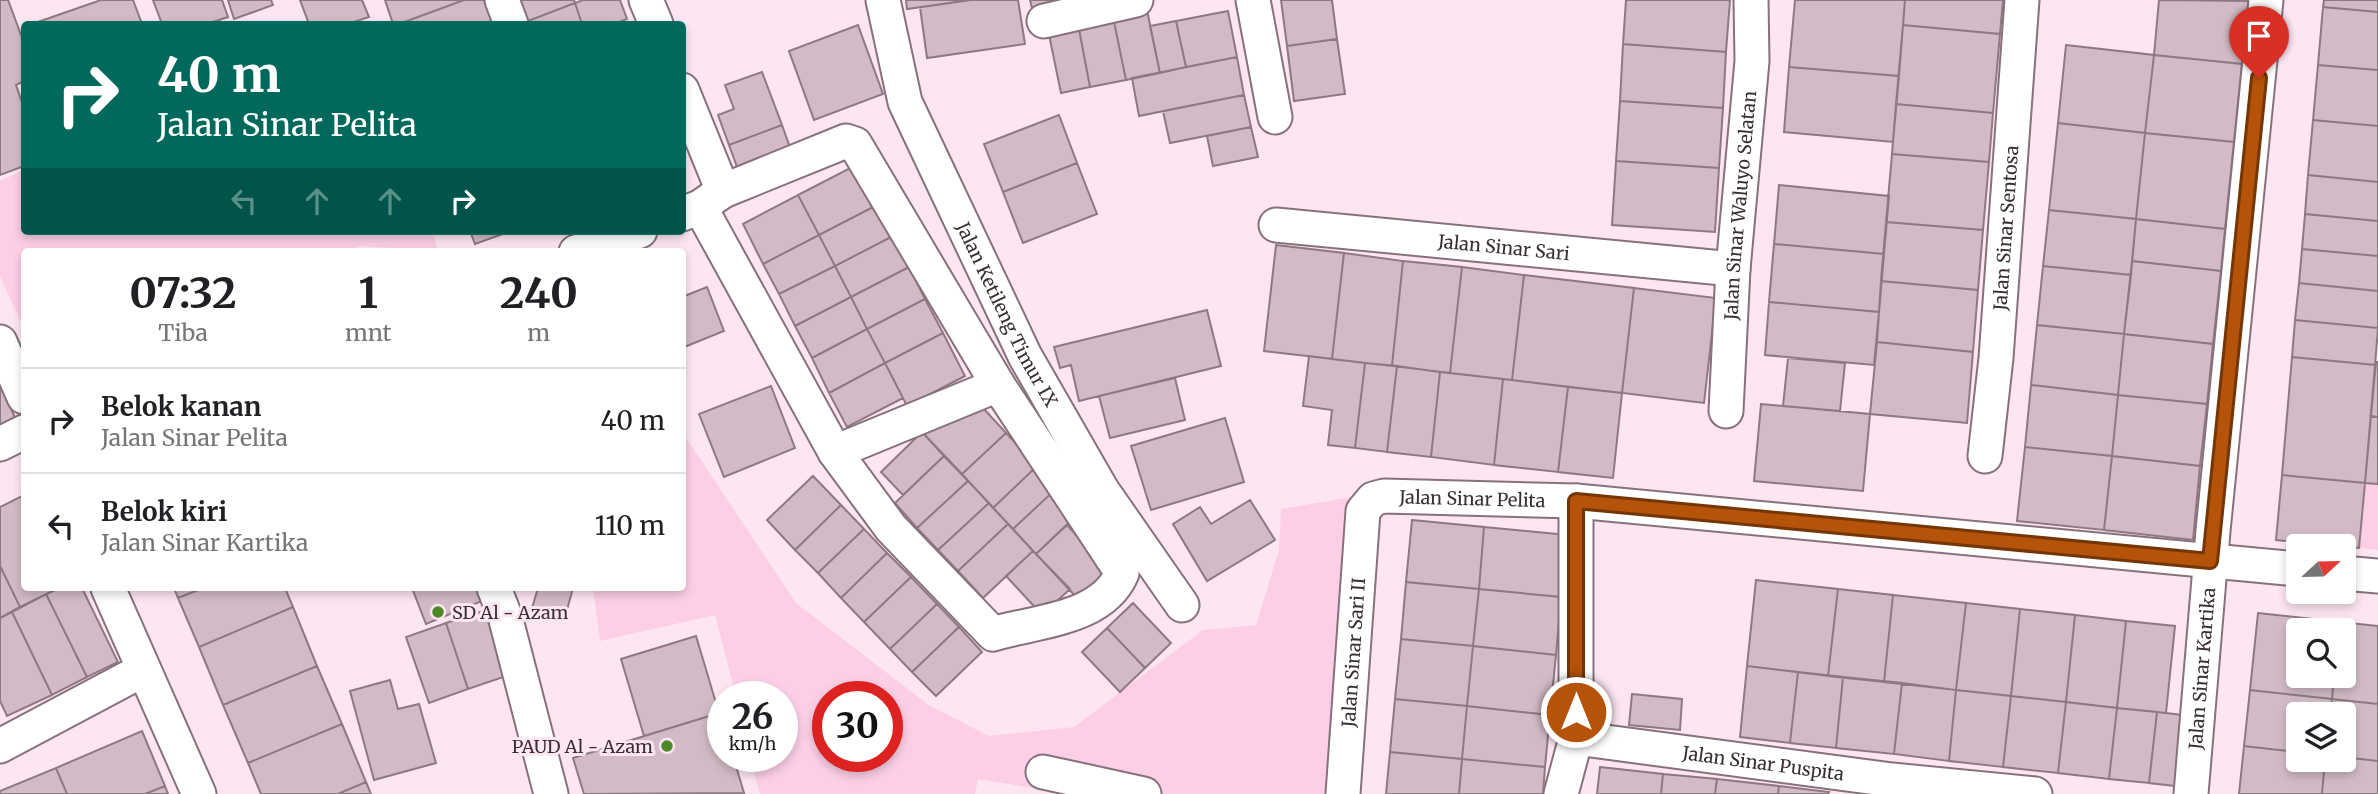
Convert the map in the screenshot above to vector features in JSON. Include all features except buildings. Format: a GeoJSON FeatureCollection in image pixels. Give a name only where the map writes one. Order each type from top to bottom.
{"type":"FeatureCollection","features":[{"type":"Feature","properties":{"kind":"street"},"geometry":{"type":"LineString","coordinates":[[502,0],[510,21]]}},
{"type":"Feature","properties":{"kind":"street"},"geometry":{"type":"LineString","coordinates":[[646,0],[655,21]]}},
{"type":"Feature","properties":{"kind":"street","name":"Jalan Ketileng Timur IX"},"geometry":{"type":"LineString","coordinates":[[883,0],[905,102],[1025,356],[1102,491],[1182,605]]}},
{"type":"Feature","properties":{"kind":"street"},"geometry":{"type":"LineString","coordinates":[[1044,21],[1136,0]]}},
{"type":"Feature","properties":{"kind":"street"},"geometry":{"type":"LineString","coordinates":[[1253,0],[1275,117]]}},
{"type":"Feature","properties":{"kind":"street","name":"Jalan Sinar Waluyo Selatan"},"geometry":{"type":"LineString","coordinates":[[1726,411],[1733,269],[1752,61],[1751,0]]}},
{"type":"Feature","properties":{"kind":"street","name":"Jalan Sinar Sentosa"},"geometry":{"type":"LineString","coordinates":[[1985,456],[1996,358],[2022,0]]}},
{"type":"Feature","properties":{"kind":"street","name":"Jalan Sinar Kartika"},"geometry":{"type":"LineString","coordinates":[[2191,794],[2210,561],[2266,0]]}},
{"type":"Feature","properties":{"kind":"street"},"geometry":{"type":"LineString","coordinates":[[686,113],[702,204],[835,452],[891,528],[993,634],[1020,626],[1041,625],[1094,603],[1115,587],[1122,573],[998,385],[855,144],[846,141],[702,204]]}},
{"type":"Feature","properties":{"kind":"street","name":"Jalan Sinar Sari"},"geometry":{"type":"LineString","coordinates":[[1276,225],[1733,269]]}},
{"type":"Feature","properties":{"kind":"street"},"geometry":{"type":"LineString","coordinates":[[584,244],[623,235]]}},
{"type":"Feature","properties":{"kind":"street"},"geometry":{"type":"LineString","coordinates":[[0,342],[21,390]]}},
{"type":"Feature","properties":{"kind":"street"},"geometry":{"type":"LineString","coordinates":[[835,452],[998,385]]}},
{"type":"Feature","properties":{"kind":"street"},"geometry":{"type":"LineString","coordinates":[[0,444],[21,434]]}},
{"type":"Feature","properties":{"kind":"street","name":"Jalan Sinar Pelita"},"geometry":{"type":"LineString","coordinates":[[1363,511],[1373,499],[1384,496],[1576,501],[2286,568]]}},
{"type":"Feature","properties":{"kind":"street"},"geometry":{"type":"LineString","coordinates":[[1561,794],[1576,738],[1576,501]]}},
{"type":"Feature","properties":{"kind":"street","name":"Jalan Sinar Sari II"},"geometry":{"type":"LineString","coordinates":[[1342,794],[1363,511]]}},
{"type":"Feature","properties":{"kind":"street"},"geometry":{"type":"LineString","coordinates":[[2356,574],[2378,576]]}},
{"type":"Feature","properties":{"kind":"street"},"geometry":{"type":"LineString","coordinates":[[109,591],[199,794]]}},
{"type":"Feature","properties":{"kind":"street"},"geometry":{"type":"LineString","coordinates":[[495,591],[505,616],[551,794]]}},
{"type":"Feature","properties":{"kind":"street"},"geometry":{"type":"LineString","coordinates":[[0,746],[143,670]]}},
{"type":"Feature","properties":{"kind":"street","name":"Jalan Sinar Puspita"},"geometry":{"type":"LineString","coordinates":[[1576,738],[1892,780],[2035,794]]}},
{"type":"Feature","properties":{"kind":"street"},"geometry":{"type":"LineString","coordinates":[[1044,772],[1144,794]]}},
{"type":"Feature","properties":{"kind":"shaded area"},"geometry":{"type":"Polygon","coordinates":[[[21,171],[21,235],[434,235],[437,248],[21,248],[21,322],[0,276],[0,181],[21,171]]]}},
{"type":"Feature","properties":{"kind":"shaded area"},"geometry":{"type":"Polygon","coordinates":[[[686,438],[796,603],[897,681],[812,681],[812,772],[903,772],[903,685],[930,706],[989,736],[1074,727],[1203,630],[1256,625],[1279,550],[1281,509],[1358,496],[1330,794],[1069,794],[978,779],[975,794],[760,794],[754,772],[798,772],[798,681],[732,681],[715,615],[600,641],[593,591],[686,591],[686,438]]]}},
{"type":"Feature","properties":{"kind":"shaded area"},"geometry":{"type":"Polygon","coordinates":[[[2365,483],[2378,484],[2378,550],[2359,548],[2365,483]]]}},
{"type":"Feature","properties":{"kind":"place","name":"SD Al - Azam"},"geometry":{"type":"Point","coordinates":[438,612]}},
{"type":"Feature","properties":{"kind":"place","name":"PAUD Al - Azam"},"geometry":{"type":"Point","coordinates":[667,746]}},
{"type":"Feature","properties":{"kind":"route"},"geometry":{"type":"LineString","coordinates":[[1576,712],[1576,501],[2210,561],[2259,78]]}}]}
